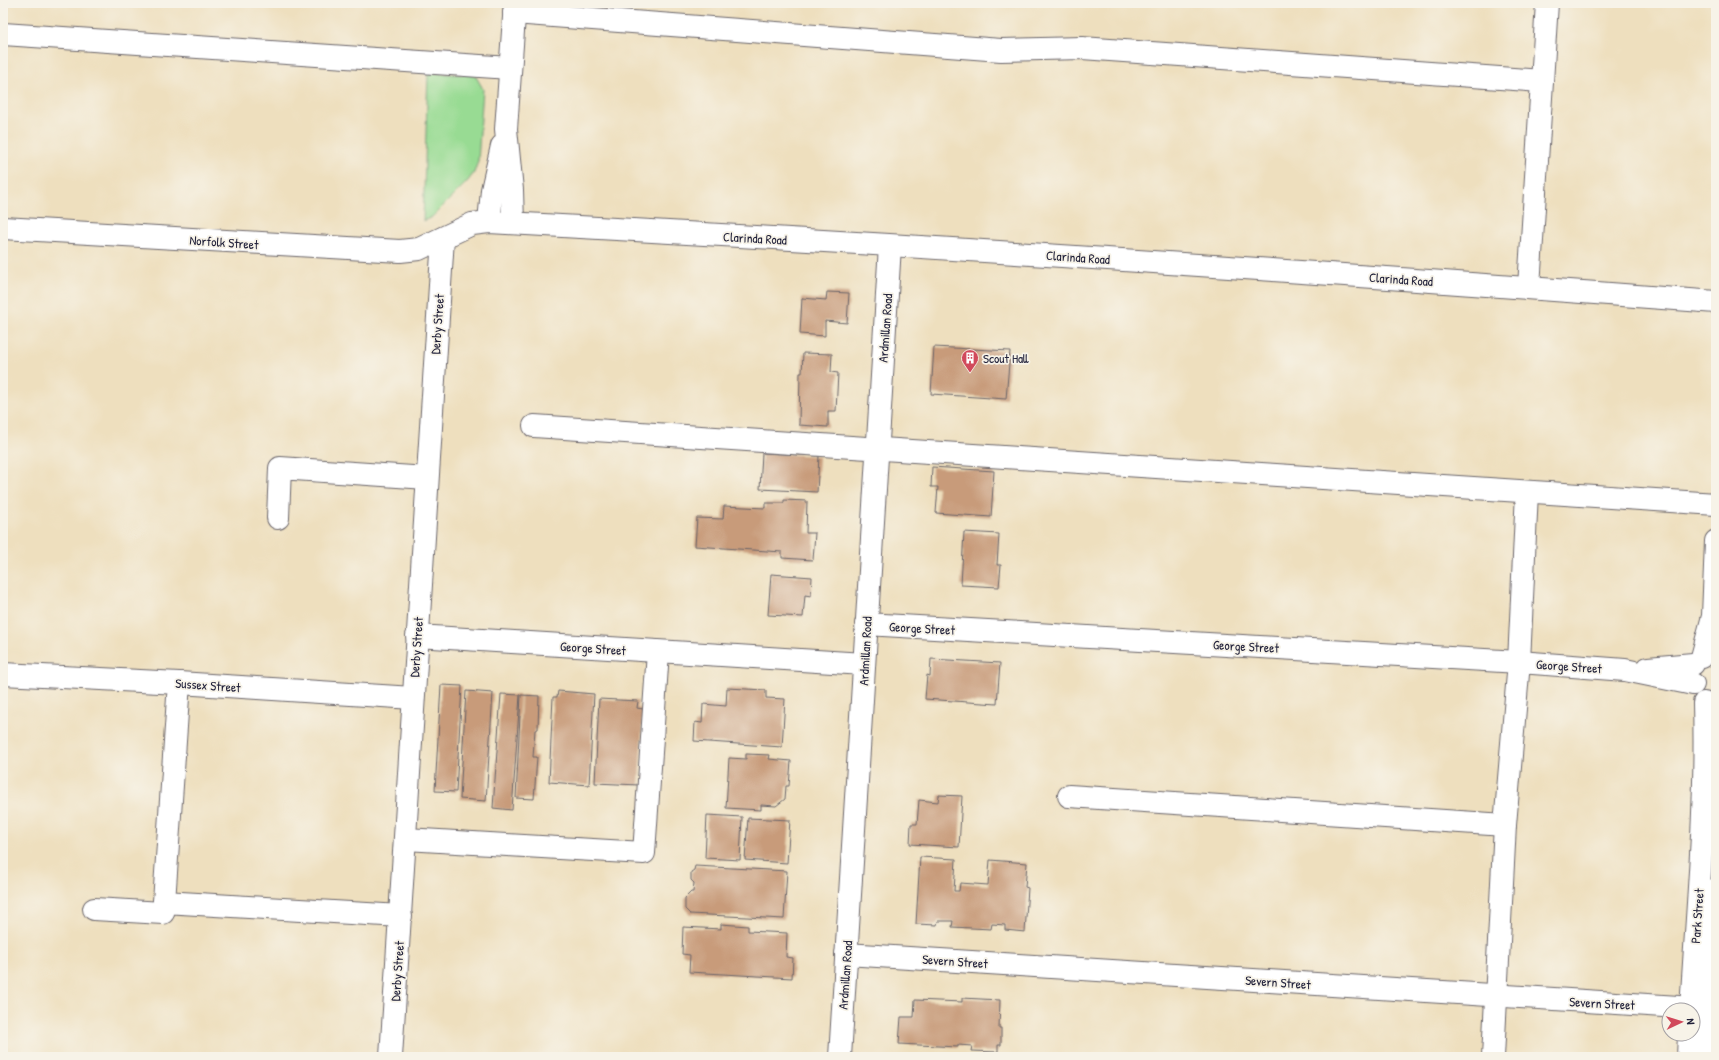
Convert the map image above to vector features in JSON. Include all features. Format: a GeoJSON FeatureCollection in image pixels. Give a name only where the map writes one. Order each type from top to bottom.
{"type":"FeatureCollection","features":[{"type":"Feature","properties":{"kind":"street"},"geometry":{"type":"LineString","coordinates":[[1529,287],[1547,3]]}},
{"type":"Feature","properties":{"kind":"street"},"geometry":{"type":"LineString","coordinates":[[489,222],[492,190],[506,129],[515,8],[1001,50],[1082,48],[1542,80]]}},
{"type":"Feature","properties":{"kind":"street"},"geometry":{"type":"LineString","coordinates":[[3,34],[510,68]]}},
{"type":"Feature","properties":{"kind":"street"},"geometry":{"type":"LineString","coordinates":[[506,129],[512,190],[513,223]]}},
{"type":"Feature","properties":{"kind":"street","name":"Clarinda Road"},"geometry":{"type":"LineString","coordinates":[[443,238],[472,224],[489,222],[513,223],[1052,255],[1529,287],[1716,302]]}},
{"type":"Feature","properties":{"kind":"street","name":"Norfolk Street"},"geometry":{"type":"LineString","coordinates":[[3,228],[400,251],[419,249],[443,238]]}},
{"type":"Feature","properties":{"kind":"street","name":"Derby Street"},"geometry":{"type":"LineString","coordinates":[[390,1057],[406,839],[413,698],[443,238]]}},
{"type":"Feature","properties":{"kind":"street","name":"Ardmillan Road"},"geometry":{"type":"LineString","coordinates":[[840,1057],[890,246]]}},
{"type":"Feature","properties":{"kind":"street"},"geometry":{"type":"LineString","coordinates":[[534,426],[1716,504]]}},
{"type":"Feature","properties":{"kind":"street"},"geometry":{"type":"LineString","coordinates":[[278,518],[280,468],[427,478]]}},
{"type":"Feature","properties":{"kind":"street"},"geometry":{"type":"LineString","coordinates":[[1493,1057],[1505,825],[1519,662],[1527,492]]}},
{"type":"Feature","properties":{"kind":"street"},"geometry":{"type":"LineString","coordinates":[[1710,708],[1698,695],[1701,666],[1713,616],[1716,541]]}},
{"type":"Feature","properties":{"kind":"street","name":"George Street"},"geometry":{"type":"LineString","coordinates":[[866,624],[1519,662],[1625,670],[1701,666]]}},
{"type":"Feature","properties":{"kind":"street","name":"George Street"},"geometry":{"type":"LineString","coordinates":[[417,636],[864,664]]}},
{"type":"Feature","properties":{"kind":"street"},"geometry":{"type":"LineString","coordinates":[[406,839],[644,853],[658,652]]}},
{"type":"Feature","properties":{"kind":"street","name":"Sussex Street"},"geometry":{"type":"LineString","coordinates":[[3,674],[179,683],[413,698]]}},
{"type":"Feature","properties":{"kind":"street"},"geometry":{"type":"LineString","coordinates":[[94,909],[163,913],[179,683]]}},
{"type":"Feature","properties":{"kind":"street","name":"Park Street"},"geometry":{"type":"LineString","coordinates":[[1709,924],[1706,759],[1710,708]]}},
{"type":"Feature","properties":{"kind":"street"},"geometry":{"type":"LineString","coordinates":[[1069,796],[1505,825]]}},
{"type":"Feature","properties":{"kind":"street","name":"Park Street"},"geometry":{"type":"LineString","coordinates":[[1698,1002],[1709,924],[1716,889]]}},
{"type":"Feature","properties":{"kind":"street"},"geometry":{"type":"LineString","coordinates":[[164,902],[401,916]]}},
{"type":"Feature","properties":{"kind":"street","name":"Severn Street"},"geometry":{"type":"LineString","coordinates":[[846,954],[1661,1007]]}},
{"type":"Feature","properties":{"kind":"street","name":"Park Street"},"geometry":{"type":"LineString","coordinates":[[1701,1026],[1708,1057]]}},
{"type":"Feature","properties":{"kind":"street"},"geometry":{"type":"LineString","coordinates":[[1688,1057],[1689,1042]]}},
{"type":"Feature","properties":{"kind":"green space"},"geometry":{"type":"Polygon","coordinates":[[[428,73],[475,75],[483,89],[478,161],[474,173],[432,217],[423,221],[428,73]]]}},
{"type":"Feature","properties":{"kind":"building"},"geometry":{"type":"Polygon","coordinates":[[[827,292],[849,293],[847,323],[825,321],[825,336],[800,334],[802,298],[826,300],[827,292]]]}},
{"type":"Feature","properties":{"kind":"building","name":"Scout Hall"},"geometry":{"type":"Polygon","coordinates":[[[934,347],[1010,351],[1006,399],[931,394],[934,347]]]}},
{"type":"Feature","properties":{"kind":"building"},"geometry":{"type":"Polygon","coordinates":[[[803,353],[832,354],[831,372],[838,373],[836,411],[828,411],[828,427],[799,425],[800,373],[802,373],[803,353]]]}},
{"type":"Feature","properties":{"kind":"building"},"geometry":{"type":"Polygon","coordinates":[[[762,453],[819,456],[817,492],[760,489],[762,453]]]}},
{"type":"Feature","properties":{"kind":"building"},"geometry":{"type":"Polygon","coordinates":[[[932,467],[994,471],[991,517],[936,513],[938,487],[931,487],[932,467]]]}},
{"type":"Feature","properties":{"kind":"building"},"geometry":{"type":"Polygon","coordinates":[[[784,500],[807,501],[806,533],[815,533],[813,560],[782,558],[782,552],[695,546],[697,518],[723,519],[724,506],[765,508],[765,503],[784,503],[784,500]]]}},
{"type":"Feature","properties":{"kind":"building"},"geometry":{"type":"Polygon","coordinates":[[[964,532],[999,534],[997,565],[1001,565],[999,587],[961,585],[964,532]]]}},
{"type":"Feature","properties":{"kind":"building"},"geometry":{"type":"Polygon","coordinates":[[[771,574],[812,577],[811,596],[805,595],[803,617],[768,615],[771,574]]]}},
{"type":"Feature","properties":{"kind":"building"},"geometry":{"type":"Polygon","coordinates":[[[931,659],[1000,663],[997,704],[925,699],[927,675],[930,676],[931,659]]]}},
{"type":"Feature","properties":{"kind":"building"},"geometry":{"type":"Polygon","coordinates":[[[441,685],[462,686],[456,792],[435,791],[441,685]]]}},
{"type":"Feature","properties":{"kind":"building"},"geometry":{"type":"Polygon","coordinates":[[[727,688],[766,690],[766,698],[785,699],[782,747],[694,741],[695,722],[702,723],[703,704],[726,706],[727,688]]]}},
{"type":"Feature","properties":{"kind":"building"},"geometry":{"type":"Polygon","coordinates":[[[466,691],[493,693],[486,801],[460,799],[466,691]]]}},
{"type":"Feature","properties":{"kind":"building"},"geometry":{"type":"Polygon","coordinates":[[[558,691],[594,694],[589,785],[549,782],[553,697],[557,697],[558,691]]]}},
{"type":"Feature","properties":{"kind":"building"},"geometry":{"type":"Polygon","coordinates":[[[501,694],[520,695],[512,810],[493,808],[501,694]]]}},
{"type":"Feature","properties":{"kind":"building"},"geometry":{"type":"Polygon","coordinates":[[[521,695],[539,696],[538,729],[535,730],[533,757],[537,757],[534,799],[516,798],[521,695]]]}},
{"type":"Feature","properties":{"kind":"building"},"geometry":{"type":"Polygon","coordinates":[[[599,699],[638,701],[637,708],[643,709],[639,785],[595,783],[599,699]]]}},
{"type":"Feature","properties":{"kind":"building"},"geometry":{"type":"Polygon","coordinates":[[[746,754],[770,755],[769,759],[791,761],[789,786],[786,786],[785,799],[776,806],[761,805],[761,810],[726,808],[729,758],[746,759],[746,754]]]}},
{"type":"Feature","properties":{"kind":"building"},"geometry":{"type":"Polygon","coordinates":[[[939,795],[962,796],[959,847],[910,844],[911,824],[917,824],[919,800],[938,802],[939,795]]]}},
{"type":"Feature","properties":{"kind":"building"},"geometry":{"type":"Polygon","coordinates":[[[707,815],[742,817],[740,860],[705,858],[707,815]]]}},
{"type":"Feature","properties":{"kind":"building"},"geometry":{"type":"Polygon","coordinates":[[[748,818],[790,820],[787,863],[745,860],[748,818]]]}},
{"type":"Feature","properties":{"kind":"building"},"geometry":{"type":"Polygon","coordinates":[[[920,857],[956,859],[954,891],[959,891],[960,883],[988,885],[990,860],[1027,863],[1025,887],[1028,888],[1025,932],[1005,930],[1005,925],[992,924],[991,929],[952,927],[953,921],[938,921],[937,925],[916,924],[920,857]]]}},
{"type":"Feature","properties":{"kind":"building"},"geometry":{"type":"Polygon","coordinates":[[[695,866],[787,871],[784,919],[690,914],[685,909],[685,898],[693,892],[694,883],[691,880],[691,872],[694,870],[695,866]]]}},
{"type":"Feature","properties":{"kind":"building"},"geometry":{"type":"Polygon","coordinates":[[[721,924],[748,926],[748,931],[787,933],[786,957],[793,958],[792,978],[689,972],[690,955],[682,954],[683,927],[721,929],[721,924]]]}},
{"type":"Feature","properties":{"kind":"building"},"geometry":{"type":"Polygon","coordinates":[[[962,998],[1000,1000],[999,1028],[1001,1028],[1001,1045],[998,1045],[998,1052],[971,1051],[972,1046],[958,1045],[958,1047],[899,1044],[901,1017],[914,1017],[915,1000],[962,1002],[962,998]]]}},
{"type":"Feature","properties":{"kind":"place","name":"Scout Hall"},"geometry":{"type":"Point","coordinates":[970,373]}}]}
